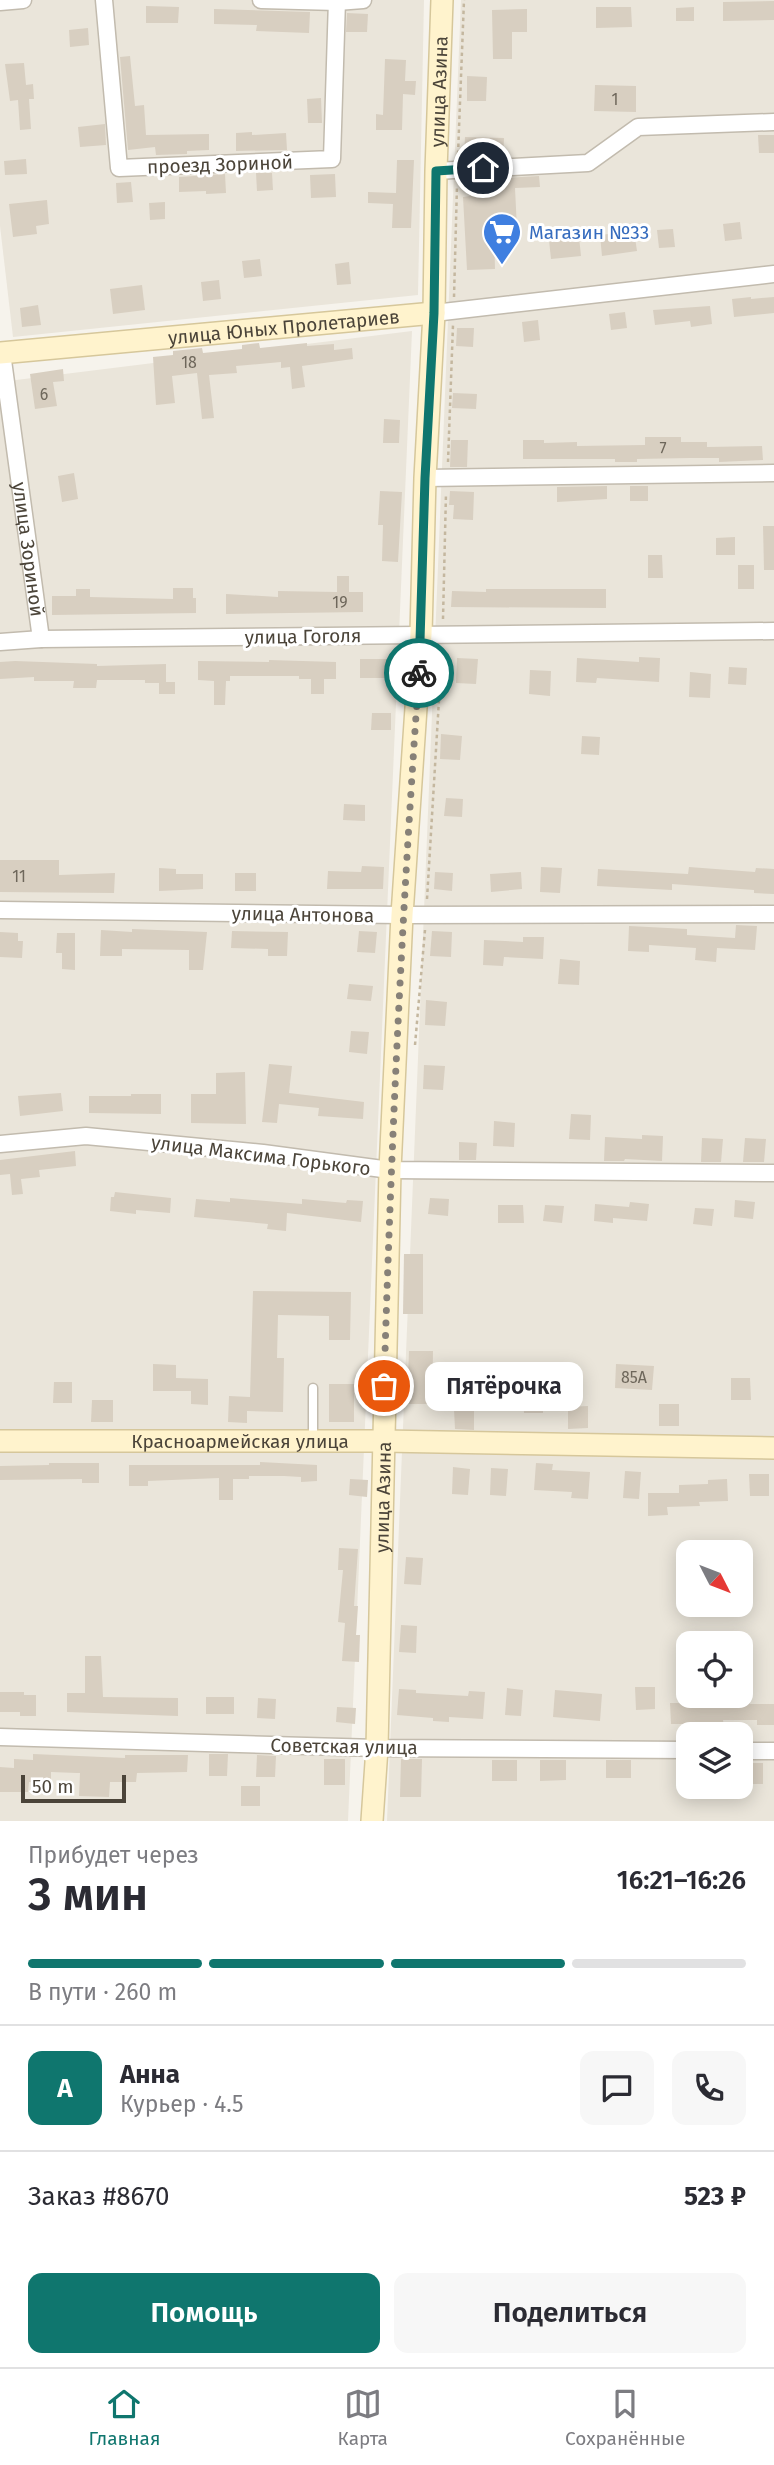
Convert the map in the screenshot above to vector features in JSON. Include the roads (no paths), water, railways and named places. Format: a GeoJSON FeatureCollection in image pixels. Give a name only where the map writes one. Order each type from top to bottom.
{"type":"FeatureCollection","features":[{"type":"Feature","properties":{"kind":"main road","name":"улица Азина"},"geometry":{"type":"LineString","coordinates":[[372,1821],[377,1748],[390,1170],[402,915],[421,634],[425,478],[434,313],[442,0]]}},
{"type":"Feature","properties":{"kind":"main road","name":"улица Юных Пролетариев"},"geometry":{"type":"LineString","coordinates":[[1,347],[434,313]]}},
{"type":"Feature","properties":{"kind":"main road","name":"Красноармейская улица"},"geometry":{"type":"LineString","coordinates":[[0,1441],[383,1441],[774,1448]]}},
{"type":"Feature","properties":{"kind":"street"},"geometry":{"type":"LineString","coordinates":[[0,2],[23,0]]}},
{"type":"Feature","properties":{"kind":"street","name":"проезд Зориной"},"geometry":{"type":"LineString","coordinates":[[104,0],[119,168],[332,159],[337,1]]}},
{"type":"Feature","properties":{"kind":"street"},"geometry":{"type":"LineString","coordinates":[[261,0],[363,0]]}},
{"type":"Feature","properties":{"kind":"street"},"geometry":{"type":"LineString","coordinates":[[436,171],[588,163],[638,127],[774,122]]}},
{"type":"Feature","properties":{"kind":"street","name":"улица Юных Пролетариев"},"geometry":{"type":"LineString","coordinates":[[434,313],[774,274]]}},
{"type":"Feature","properties":{"kind":"street","name":"улица Зориной"},"geometry":{"type":"LineString","coordinates":[[1,347],[41,639]]}},
{"type":"Feature","properties":{"kind":"street"},"geometry":{"type":"LineString","coordinates":[[425,478],[774,473]]}},
{"type":"Feature","properties":{"kind":"street","name":"улица Гоголя"},"geometry":{"type":"LineString","coordinates":[[0,642],[41,639],[774,631]]}},
{"type":"Feature","properties":{"kind":"street","name":"улица Антонова"},"geometry":{"type":"LineString","coordinates":[[0,910],[402,915],[774,914]]}},
{"type":"Feature","properties":{"kind":"street","name":"улица Максима Горького"},"geometry":{"type":"LineString","coordinates":[[0,1144],[86,1136],[263,1153],[390,1170],[774,1173]]}},
{"type":"Feature","properties":{"kind":"street","name":"Советская улица"},"geometry":{"type":"LineString","coordinates":[[0,1737],[377,1748],[676,1750]]}},
{"type":"Feature","properties":{"kind":"street"},"geometry":{"type":"LineString","coordinates":[[753,1751],[774,1751]]}},
{"type":"Feature","properties":{"kind":"lane"},"geometry":{"type":"LineString","coordinates":[[313,1388],[313,1441]]}},
{"type":"Feature","properties":{"kind":"place","name":"Магазин №33"},"geometry":{"type":"Point","coordinates":[502,266]}},
{"type":"Feature","properties":{"kind":"place","name":"Пятёрочка"},"geometry":{"type":"Point","coordinates":[384,1386]}}]}
